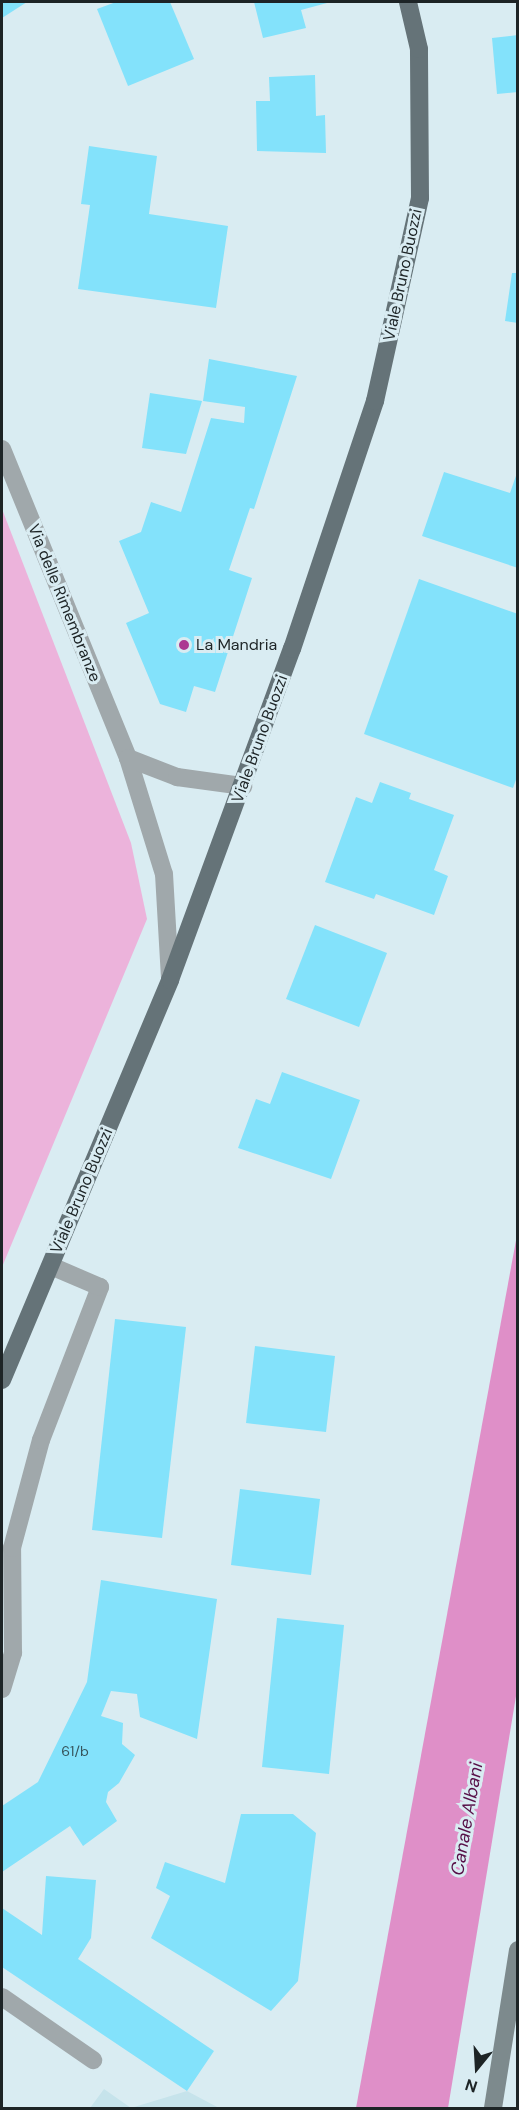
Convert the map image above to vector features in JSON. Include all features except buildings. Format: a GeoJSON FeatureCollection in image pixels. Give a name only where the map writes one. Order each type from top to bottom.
{"type":"FeatureCollection","features":[{"type":"Feature","properties":{"kind":"main road","name":"Viale Bruno Buozzi"},"geometry":{"type":"LineString","coordinates":[[2,1380],[170,980],[243,786],[375,401],[420,198],[418,50],[408,2]]}},
{"type":"Feature","properties":{"kind":"street","name":"Via delle Rimembranze"},"geometry":{"type":"LineString","coordinates":[[2,449],[128,758],[164,874],[170,980]]}},
{"type":"Feature","properties":{"kind":"street"},"geometry":{"type":"LineString","coordinates":[[128,758],[177,777],[243,786]]}},
{"type":"Feature","properties":{"kind":"street"},"geometry":{"type":"LineString","coordinates":[[2,1689],[13,1653],[7,1546],[41,1440],[100,1287],[51,1266]]}},
{"type":"Feature","properties":{"kind":"street"},"geometry":{"type":"LineString","coordinates":[[493,2109],[518,1950]]}},
{"type":"Feature","properties":{"kind":"street"},"geometry":{"type":"LineString","coordinates":[[2,1997],[93,2060]]}},
{"type":"Feature","properties":{"kind":"shaded area"},"geometry":{"type":"Polygon","coordinates":[[[2,509],[131,843],[147,919],[2,1267],[2,509]]]}},
{"type":"Feature","properties":{"kind":"shaded area"},"geometry":{"type":"Polygon","coordinates":[[[104,2089],[131,2108],[90,2108],[104,2089]]]}},
{"type":"Feature","properties":{"kind":"shaded area"},"geometry":{"type":"Polygon","coordinates":[[[187,2091],[219,2108],[131,2108],[187,2091]]]}},
{"type":"Feature","properties":{"kind":"water","name":"Canale Albani"},"geometry":{"type":"Polygon","coordinates":[[[517,1235],[517,1690],[448,2108],[356,2108],[517,1235]]]}},
{"type":"Feature","properties":{"kind":"place","name":"La Mandria"},"geometry":{"type":"Point","coordinates":[184,645]}}]}
